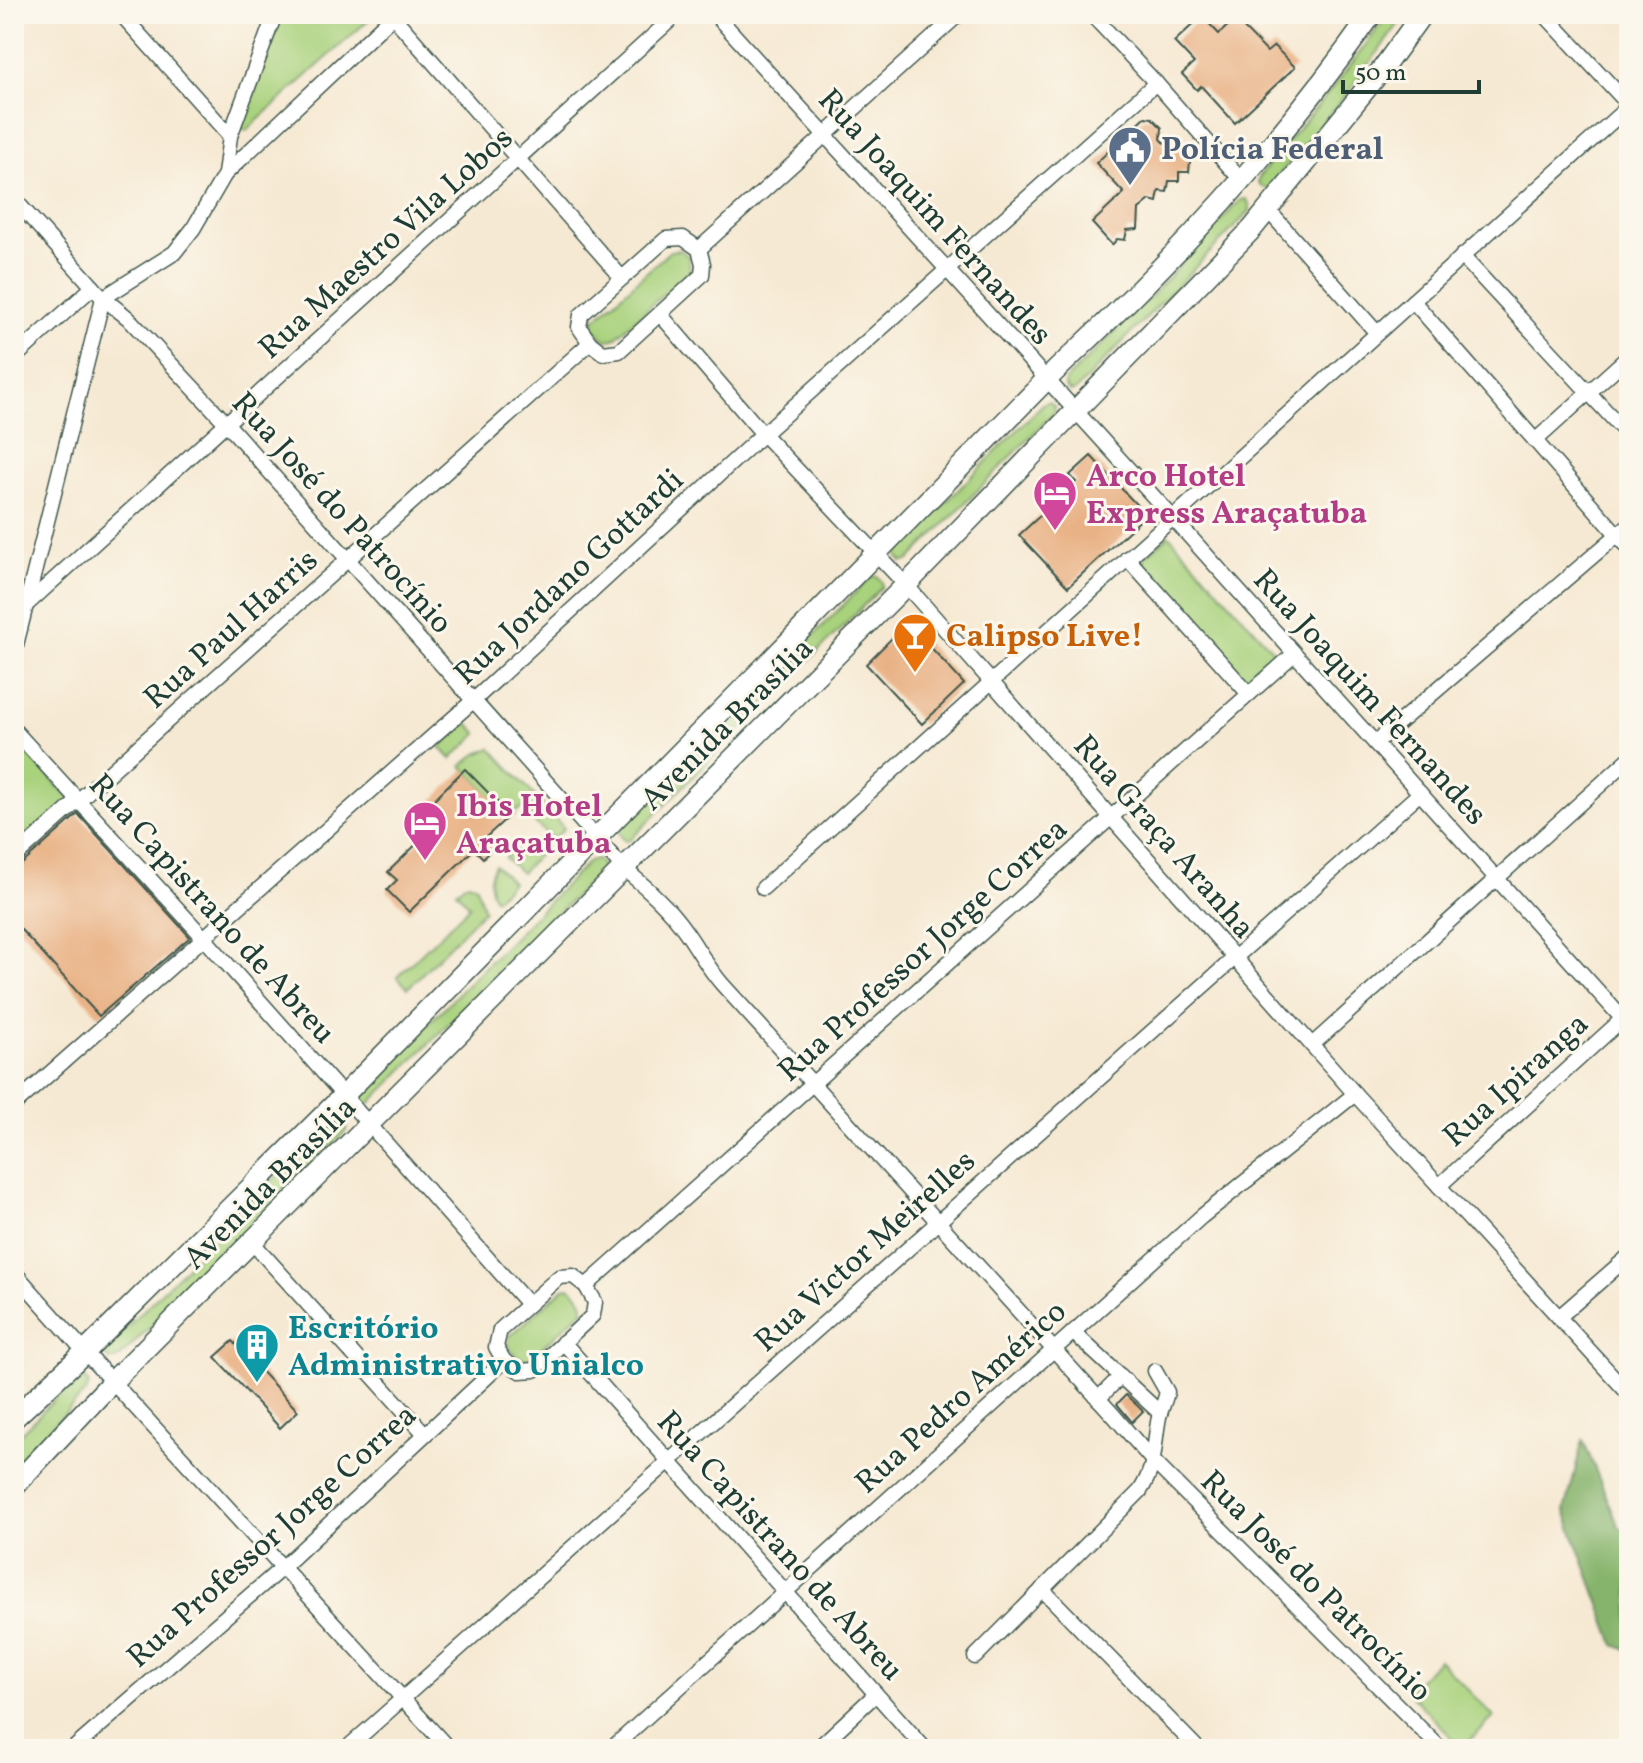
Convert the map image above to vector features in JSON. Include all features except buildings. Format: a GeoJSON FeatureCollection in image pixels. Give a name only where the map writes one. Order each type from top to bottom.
{"type":"FeatureCollection","features":[{"type":"Feature","properties":{"kind":"main road","name":"Avenida Brasília"},"geometry":{"type":"LineString","coordinates":[[14,1418],[85,1352],[343,1096],[1046,380],[1148,281],[1241,180],[1339,60],[1372,14]]}},
{"type":"Feature","properties":{"kind":"main road","name":"Avenida Brasília"},"geometry":{"type":"LineString","coordinates":[[14,1486],[112,1382],[906,585],[1252,229],[1383,68],[1422,14]]}},
{"type":"Feature","properties":{"kind":"street"},"geometry":{"type":"LineString","coordinates":[[121,14],[230,136]]}},
{"type":"Feature","properties":{"kind":"street"},"geometry":{"type":"LineString","coordinates":[[225,174],[230,136],[275,14]]}},
{"type":"Feature","properties":{"kind":"street","name":"Rua Maestro Vila Lobos"},"geometry":{"type":"LineString","coordinates":[[24,607],[677,14]]}},
{"type":"Feature","properties":{"kind":"street","name":"Rua Joaquim Fernandes"},"geometry":{"type":"LineString","coordinates":[[715,14],[1627,1020]]}},
{"type":"Feature","properties":{"kind":"street"},"geometry":{"type":"LineString","coordinates":[[699,249],[959,14]]}},
{"type":"Feature","properties":{"kind":"street"},"geometry":{"type":"LineString","coordinates":[[1091,14],[1241,180]]}},
{"type":"Feature","properties":{"kind":"street"},"geometry":{"type":"LineString","coordinates":[[763,888],[1629,105],[1544,14]]}},
{"type":"Feature","properties":{"kind":"street"},"geometry":{"type":"LineString","coordinates":[[14,358],[98,292],[174,253],[193,229],[225,174],[393,15],[622,278]]}},
{"type":"Feature","properties":{"kind":"street","name":"Rua Jordano Gottardi"},"geometry":{"type":"LineString","coordinates":[[14,1105],[474,700],[763,434],[1156,83]]}},
{"type":"Feature","properties":{"kind":"street","name":"Rua José do Patrocínio"},"geometry":{"type":"LineString","coordinates":[[14,199],[98,292],[128,318],[227,424],[595,838],[672,914],[709,968],[938,1222]]}},
{"type":"Feature","properties":{"kind":"street"},"geometry":{"type":"LineString","coordinates":[[1268,210],[1377,333]]}},
{"type":"Feature","properties":{"kind":"street"},"geometry":{"type":"LineString","coordinates":[[683,238],[699,249],[702,275],[619,351],[603,353],[590,343],[579,327],[581,315],[666,239],[683,238]]}},
{"type":"Feature","properties":{"kind":"street"},"geometry":{"type":"LineString","coordinates":[[1462,256],[1629,436]]}},
{"type":"Feature","properties":{"kind":"street"},"geometry":{"type":"LineString","coordinates":[[14,653],[98,292]]}},
{"type":"Feature","properties":{"kind":"street"},"geometry":{"type":"LineString","coordinates":[[1413,301],[1535,441],[1623,530],[1629,548]]}},
{"type":"Feature","properties":{"kind":"street","name":"Rua Graça Aranha"},"geometry":{"type":"LineString","coordinates":[[660,314],[763,434],[906,585],[1355,1094],[1629,1394]]}},
{"type":"Feature","properties":{"kind":"street","name":"Rua Paul Harris"},"geometry":{"type":"LineString","coordinates":[[14,858],[590,343]]}},
{"type":"Feature","properties":{"kind":"street"},"geometry":{"type":"LineString","coordinates":[[1535,441],[1629,356]]}},
{"type":"Feature","properties":{"kind":"street"},"geometry":{"type":"LineString","coordinates":[[1375,743],[1623,530]]}},
{"type":"Feature","properties":{"kind":"street"},"geometry":{"type":"LineString","coordinates":[[1127,558],[1249,694]]}},
{"type":"Feature","properties":{"kind":"street","name":"Rua Professor Jorge Correa"},"geometry":{"type":"LineString","coordinates":[[586,1286],[1294,654]]}},
{"type":"Feature","properties":{"kind":"street","name":"Rua Capistrano de Abreu"},"geometry":{"type":"LineString","coordinates":[[14,730],[205,939],[528,1304]]}},
{"type":"Feature","properties":{"kind":"street"},"geometry":{"type":"LineString","coordinates":[[1312,1045],[1629,759]]}},
{"type":"Feature","properties":{"kind":"street","name":"Rua Victor Meirelles"},"geometry":{"type":"LineString","coordinates":[[346,1749],[1420,793]]}},
{"type":"Feature","properties":{"kind":"street","name":"Rua Ipiranga"},"geometry":{"type":"LineString","coordinates":[[1439,1186],[1627,1020]]}},
{"type":"Feature","properties":{"kind":"street","name":"Rua Pedro Américo"},"geometry":{"type":"LineString","coordinates":[[611,1749],[1201,1217],[1355,1094]]}},
{"type":"Feature","properties":{"kind":"street"},"geometry":{"type":"LineString","coordinates":[[938,1222],[1053,1350]]}},
{"type":"Feature","properties":{"kind":"street"},"geometry":{"type":"LineString","coordinates":[[252,1242],[425,1434]]}},
{"type":"Feature","properties":{"kind":"street"},"geometry":{"type":"LineString","coordinates":[[1559,1317],[1629,1256]]}},
{"type":"Feature","properties":{"kind":"street"},"geometry":{"type":"LineString","coordinates":[[14,1272],[449,1749]]}},
{"type":"Feature","properties":{"kind":"street"},"geometry":{"type":"LineString","coordinates":[[573,1276],[586,1286],[595,1302],[593,1315],[534,1370],[520,1371],[504,1361],[496,1347],[500,1330],[528,1304],[559,1277],[573,1276]]}},
{"type":"Feature","properties":{"kind":"street"},"geometry":{"type":"LineString","coordinates":[[1073,1332],[1160,1413]]}},
{"type":"Feature","properties":{"kind":"street","name":"Rua Capistrano de Abreu"},"geometry":{"type":"LineString","coordinates":[[563,1342],[925,1749]]}},
{"type":"Feature","properties":{"kind":"street","name":"Rua José do Patrocínio"},"geometry":{"type":"LineString","coordinates":[[1053,1350],[1153,1461],[1441,1749]]}},
{"type":"Feature","properties":{"kind":"street","name":"Rua Professor Jorge Correa"},"geometry":{"type":"LineString","coordinates":[[73,1749],[283,1567],[504,1361]]}},
{"type":"Feature","properties":{"kind":"street"},"geometry":{"type":"LineString","coordinates":[[975,1657],[1140,1491],[1151,1473],[1160,1413],[1167,1392],[1155,1371]]}},
{"type":"Feature","properties":{"kind":"street"},"geometry":{"type":"LineString","coordinates":[[1098,1399],[1121,1376]]}},
{"type":"Feature","properties":{"kind":"street"},"geometry":{"type":"LineString","coordinates":[[1042,1589],[1198,1749]]}},
{"type":"Feature","properties":{"kind":"street"},"geometry":{"type":"LineString","coordinates":[[817,1749],[876,1694]]}},
{"type":"Feature","properties":{"kind":"green space"},"geometry":{"type":"Polygon","coordinates":[[[281,14],[374,15],[246,131],[239,126],[281,14]]]}},
{"type":"Feature","properties":{"kind":"green space"},"geometry":{"type":"Polygon","coordinates":[[[1389,14],[1406,14],[1346,95],[1268,188],[1262,187],[1258,183],[1260,175],[1336,84],[1389,14]]]}},
{"type":"Feature","properties":{"kind":"green space"},"geometry":{"type":"Polygon","coordinates":[[[1246,199],[1250,211],[1075,391],[1070,392],[1065,387],[1065,381],[1158,289],[1240,200],[1246,199]]]}},
{"type":"Feature","properties":{"kind":"green space"},"geometry":{"type":"Polygon","coordinates":[[[680,250],[688,256],[690,270],[614,339],[606,340],[599,335],[593,321],[670,251],[680,250]]]}},
{"type":"Feature","properties":{"kind":"green space"},"geometry":{"type":"Polygon","coordinates":[[[1050,402],[1055,407],[1054,413],[908,561],[902,562],[897,556],[899,550],[1044,403],[1050,402]]]}},
{"type":"Feature","properties":{"kind":"green space"},"geometry":{"type":"Polygon","coordinates":[[[1169,535],[1277,655],[1247,681],[1139,562],[1169,535]]]}},
{"type":"Feature","properties":{"kind":"green space"},"geometry":{"type":"Polygon","coordinates":[[[872,576],[878,577],[882,587],[630,840],[625,841],[620,830],[872,576]]]}},
{"type":"Feature","properties":{"kind":"green space"},"geometry":{"type":"Polygon","coordinates":[[[467,722],[478,734],[451,759],[440,747],[467,722]]]}},
{"type":"Feature","properties":{"kind":"green space"},"geometry":{"type":"Polygon","coordinates":[[[14,740],[74,803],[14,857],[14,740]]]}},
{"type":"Feature","properties":{"kind":"green space"},"geometry":{"type":"Polygon","coordinates":[[[491,748],[564,828],[553,840],[530,818],[533,814],[524,807],[510,815],[462,766],[475,755],[491,748]]]}},
{"type":"Feature","properties":{"kind":"green space"},"geometry":{"type":"Polygon","coordinates":[[[524,848],[540,853],[521,873],[505,858],[511,852],[524,848]]]}},
{"type":"Feature","properties":{"kind":"green space"},"geometry":{"type":"Polygon","coordinates":[[[596,859],[602,865],[600,871],[370,1103],[364,1103],[360,1098],[361,1092],[589,861],[596,859]]]}},
{"type":"Feature","properties":{"kind":"green space"},"geometry":{"type":"Polygon","coordinates":[[[495,865],[512,882],[495,899],[490,882],[495,865]]]}},
{"type":"Feature","properties":{"kind":"green space"},"geometry":{"type":"Polygon","coordinates":[[[466,883],[476,886],[484,910],[408,988],[397,977],[470,906],[456,891],[466,883]]]}},
{"type":"Feature","properties":{"kind":"green space"},"geometry":{"type":"Polygon","coordinates":[[[335,1117],[344,1117],[346,1131],[117,1360],[109,1360],[105,1355],[106,1348],[335,1117]]]}},
{"type":"Feature","properties":{"kind":"green space"},"geometry":{"type":"Polygon","coordinates":[[[570,1287],[581,1299],[583,1310],[529,1359],[522,1359],[512,1352],[508,1346],[510,1336],[564,1288],[570,1287]]]}},
{"type":"Feature","properties":{"kind":"green space"},"geometry":{"type":"Polygon","coordinates":[[[84,1378],[89,1384],[86,1392],[14,1465],[14,1440],[74,1380],[84,1378]]]}},
{"type":"Feature","properties":{"kind":"green space"},"geometry":{"type":"Polygon","coordinates":[[[1583,1440],[1619,1527],[1629,1531],[1629,1651],[1615,1645],[1565,1511],[1583,1440]]]}},
{"type":"Feature","properties":{"kind":"green space"},"geometry":{"type":"Polygon","coordinates":[[[1439,1660],[1494,1717],[1462,1748],[1407,1691],[1439,1660]]]}},
{"type":"Feature","properties":{"kind":"place","name":"Polícia Federal"},"geometry":{"type":"Point","coordinates":[1130,187]}},
{"type":"Feature","properties":{"kind":"place","name":"Arco Hotel Express Araçatuba"},"geometry":{"type":"Point","coordinates":[1055,532]}},
{"type":"Feature","properties":{"kind":"place","name":"Calipso Live!"},"geometry":{"type":"Point","coordinates":[915,674]}},
{"type":"Feature","properties":{"kind":"place","name":"Ibis Hotel Araçatuba"},"geometry":{"type":"Point","coordinates":[425,862]}},
{"type":"Feature","properties":{"kind":"place","name":"Escritório Administrativo Unialco"},"geometry":{"type":"Point","coordinates":[257,1384]}}]}
